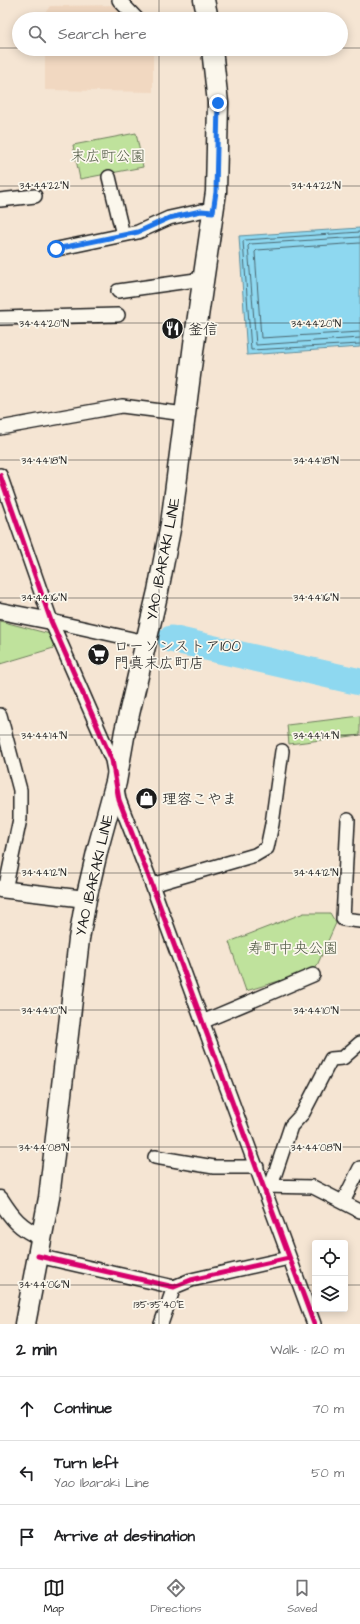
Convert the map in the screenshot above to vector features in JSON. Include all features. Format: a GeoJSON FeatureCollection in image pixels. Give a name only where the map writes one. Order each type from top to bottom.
{"type":"FeatureCollection","features":[{"type":"Feature","properties":{"kind":"main road"},"geometry":{"type":"LineString","coordinates":[[204,0],[207,12]]}},
{"type":"Feature","properties":{"kind":"main road","name":"YAO IBARAKI LINE"},"geometry":{"type":"LineString","coordinates":[[25,1324],[49,1198],[79,939],[86,899],[116,782],[125,731],[158,591],[171,524],[216,192],[218,103],[213,56]]}},
{"type":"Feature","properties":{"kind":"street"},"geometry":{"type":"LineString","coordinates":[[119,0],[130,12]]}},
{"type":"Feature","properties":{"kind":"street"},"geometry":{"type":"LineString","coordinates":[[109,177],[124,235]]}},
{"type":"Feature","properties":{"kind":"street"},"geometry":{"type":"LineString","coordinates":[[0,200],[35,196]]}},
{"type":"Feature","properties":{"kind":"street"},"geometry":{"type":"LineString","coordinates":[[56,249],[138,232],[169,218],[201,211],[213,212]]}},
{"type":"Feature","properties":{"kind":"street"},"geometry":{"type":"LineString","coordinates":[[118,291],[203,280]]}},
{"type":"Feature","properties":{"kind":"street"},"geometry":{"type":"LineString","coordinates":[[0,318],[118,315]]}},
{"type":"Feature","properties":{"kind":"street"},"geometry":{"type":"LineString","coordinates":[[0,428],[122,406],[185,414]]}},
{"type":"Feature","properties":{"kind":"street"},"geometry":{"type":"LineString","coordinates":[[0,475],[51,621],[107,746],[112,760],[119,800],[257,1167],[267,1186],[289,1258],[314,1324]]}},
{"type":"Feature","properties":{"kind":"street"},"geometry":{"type":"LineString","coordinates":[[0,611],[146,642]]}},
{"type":"Feature","properties":{"kind":"street"},"geometry":{"type":"LineString","coordinates":[[0,715],[20,790],[20,819],[2,889],[86,899]]}},
{"type":"Feature","properties":{"kind":"street"},"geometry":{"type":"LineString","coordinates":[[152,885],[255,855],[267,848],[272,824],[282,751]]}},
{"type":"Feature","properties":{"kind":"street"},"geometry":{"type":"LineString","coordinates":[[348,820],[343,919],[360,921]]}},
{"type":"Feature","properties":{"kind":"street"},"geometry":{"type":"LineString","coordinates":[[202,1022],[313,976]]}},
{"type":"Feature","properties":{"kind":"street"},"geometry":{"type":"LineString","coordinates":[[267,1186],[292,1126],[303,1113],[331,1059],[343,1058],[360,1043]]}},
{"type":"Feature","properties":{"kind":"street"},"geometry":{"type":"LineString","coordinates":[[155,1157],[214,1167],[257,1167]]}},
{"type":"Feature","properties":{"kind":"street"},"geometry":{"type":"LineString","coordinates":[[342,1202],[360,1168]]}},
{"type":"Feature","properties":{"kind":"street"},"geometry":{"type":"LineString","coordinates":[[267,1186],[313,1187],[360,1211]]}},
{"type":"Feature","properties":{"kind":"street"},"geometry":{"type":"LineString","coordinates":[[0,1199],[17,1222],[27,1231],[39,1246],[174,1287],[191,1280],[289,1258]]}},
{"type":"Feature","properties":{"kind":"street"},"geometry":{"type":"LineString","coordinates":[[161,1324],[174,1287]]}},
{"type":"Feature","properties":{"kind":"shaded area"},"geometry":{"type":"Polygon","coordinates":[[[120,5],[125,12],[46,12],[50,6],[120,5]]]}},
{"type":"Feature","properties":{"kind":"shaded area"},"geometry":{"type":"Polygon","coordinates":[[[45,56],[153,56],[153,92],[45,90],[45,56]]]}},
{"type":"Feature","properties":{"kind":"green space","name":"末広町公園"},"geometry":{"type":"Polygon","coordinates":[[[136,133],[143,167],[80,179],[73,145],[136,133]]]}},
{"type":"Feature","properties":{"kind":"green space"},"geometry":{"type":"Polygon","coordinates":[[[0,621],[50,634],[57,647],[0,664],[0,621]]]}},
{"type":"Feature","properties":{"kind":"green space"},"geometry":{"type":"Polygon","coordinates":[[[360,716],[360,735],[289,744],[287,725],[360,716]]]}},
{"type":"Feature","properties":{"kind":"green space","name":"寿町中央公園"},"geometry":{"type":"Polygon","coordinates":[[[304,913],[330,913],[336,923],[315,970],[246,991],[229,942],[304,913]]]}},
{"type":"Feature","properties":{"kind":"water"},"geometry":{"type":"Polygon","coordinates":[[[360,228],[360,347],[247,355],[239,236],[360,228]]]}},
{"type":"Feature","properties":{"kind":"waterway"},"geometry":{"type":"LineString","coordinates":[[171,639],[360,682]]}},
{"type":"Feature","properties":{"kind":"cycle path"},"geometry":{"type":"LineString","coordinates":[[0,475],[51,621],[112,760],[119,800],[152,885],[314,1324]]}},
{"type":"Feature","properties":{"kind":"cycle path"},"geometry":{"type":"LineString","coordinates":[[38,1256],[174,1287],[191,1280],[289,1258]]}},
{"type":"Feature","properties":{"kind":"place","name":"釜信"},"geometry":{"type":"Point","coordinates":[173,329]}},
{"type":"Feature","properties":{"kind":"place","name":"ローソンストア100 門真末広町店"},"geometry":{"type":"Point","coordinates":[99,655]}},
{"type":"Feature","properties":{"kind":"place","name":"理容こやま"},"geometry":{"type":"Point","coordinates":[146,799]}},
{"type":"Feature","properties":{"kind":"route"},"geometry":{"type":"LineString","coordinates":[[56,249],[138,232],[169,218],[201,211],[213,212],[216,192],[218,103]]}}]}
